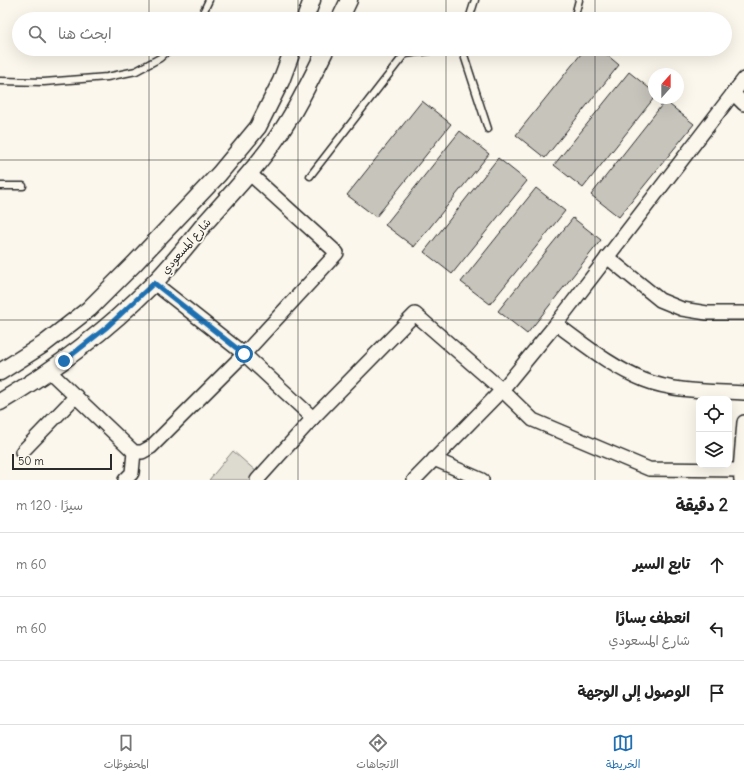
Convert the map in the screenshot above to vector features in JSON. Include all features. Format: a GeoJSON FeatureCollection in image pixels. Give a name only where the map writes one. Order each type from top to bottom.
{"type":"FeatureCollection","features":[{"type":"Feature","properties":{"kind":"street"},"geometry":{"type":"LineString","coordinates":[[308,12],[312,0]]}},
{"type":"Feature","properties":{"kind":"street"},"geometry":{"type":"LineString","coordinates":[[343,12],[349,0]]}},
{"type":"Feature","properties":{"kind":"street"},"geometry":{"type":"LineString","coordinates":[[0,372],[44,344],[89,309],[134,264],[219,174],[258,127],[281,81],[291,56]]}},
{"type":"Feature","properties":{"kind":"street","name":"شارع المسعودي"},"geometry":{"type":"LineString","coordinates":[[0,402],[49,371],[107,327],[154,283],[249,173],[282,131],[306,91],[323,56]]}},
{"type":"Feature","properties":{"kind":"street"},"geometry":{"type":"LineString","coordinates":[[414,480],[502,390],[556,324],[744,79]]}},
{"type":"Feature","properties":{"kind":"street"},"geometry":{"type":"LineString","coordinates":[[734,93],[744,104]]}},
{"type":"Feature","properties":{"kind":"street"},"geometry":{"type":"LineString","coordinates":[[49,371],[134,452],[142,452],[150,447],[244,354],[337,254],[249,173]]}},
{"type":"Feature","properties":{"kind":"street"},"geometry":{"type":"LineString","coordinates":[[607,257],[660,300],[682,309],[707,313],[744,313]]}},
{"type":"Feature","properties":{"kind":"street"},"geometry":{"type":"LineString","coordinates":[[154,283],[244,354],[313,418]]}},
{"type":"Feature","properties":{"kind":"street"},"geometry":{"type":"LineString","coordinates":[[257,480],[313,418],[414,314],[502,390],[534,420],[651,474],[741,475],[744,422]]}},
{"type":"Feature","properties":{"kind":"street"},"geometry":{"type":"LineString","coordinates":[[556,324],[613,365],[644,380],[680,388],[744,393]]}},
{"type":"Feature","properties":{"kind":"street"},"geometry":{"type":"LineString","coordinates":[[22,452],[76,396]]}},
{"type":"Feature","properties":{"kind":"street"},"geometry":{"type":"LineString","coordinates":[[125,480],[132,473],[134,452]]}},
{"type":"Feature","properties":{"kind":"street"},"geometry":{"type":"LineString","coordinates":[[434,459],[482,480]]}},
{"type":"Feature","properties":{"kind":"lane"},"geometry":{"type":"LineString","coordinates":[[203,12],[209,0]]}},
{"type":"Feature","properties":{"kind":"lane"},"geometry":{"type":"LineString","coordinates":[[471,12],[475,0]]}},
{"type":"Feature","properties":{"kind":"lane"},"geometry":{"type":"LineString","coordinates":[[575,12],[578,0]]}},
{"type":"Feature","properties":{"kind":"lane"},"geometry":{"type":"LineString","coordinates":[[0,81],[44,82],[107,77],[136,71],[162,56]]}},
{"type":"Feature","properties":{"kind":"lane"},"geometry":{"type":"LineString","coordinates":[[310,176],[403,56]]}},
{"type":"Feature","properties":{"kind":"lane"},"geometry":{"type":"LineString","coordinates":[[464,56],[488,129]]}},
{"type":"Feature","properties":{"kind":"lane"},"geometry":{"type":"LineString","coordinates":[[0,186],[23,186]]}},
{"type":"Feature","properties":{"kind":"shaded area"},"geometry":{"type":"Polygon","coordinates":[[[233,451],[266,480],[209,480],[233,451]]]}},
{"type":"Feature","properties":{"kind":"building"},"geometry":{"type":"Polygon","coordinates":[[[579,56],[608,56],[619,65],[545,158],[516,135],[579,56]]]}},
{"type":"Feature","properties":{"kind":"building"},"geometry":{"type":"Polygon","coordinates":[[[629,72],[648,87],[648,104],[649,104],[583,188],[554,165],[629,72]]]}},
{"type":"Feature","properties":{"kind":"building"},"geometry":{"type":"Polygon","coordinates":[[[422,101],[451,124],[376,217],[347,195],[422,101]]]}},
{"type":"Feature","properties":{"kind":"building"},"geometry":{"type":"Polygon","coordinates":[[[663,104],[669,104],[694,124],[619,217],[591,195],[663,104]]]}},
{"type":"Feature","properties":{"kind":"building"},"geometry":{"type":"Polygon","coordinates":[[[460,131],[489,154],[414,247],[385,225],[460,131]]]}},
{"type":"Feature","properties":{"kind":"building"},"geometry":{"type":"Polygon","coordinates":[[[498,158],[527,181],[452,274],[424,252],[498,158]]]}},
{"type":"Feature","properties":{"kind":"building"},"geometry":{"type":"Polygon","coordinates":[[[536,188],[565,211],[490,304],[461,282],[536,188]]]}},
{"type":"Feature","properties":{"kind":"building"},"geometry":{"type":"Polygon","coordinates":[[[573,218],[601,240],[527,334],[498,311],[573,218]]]}},
{"type":"Feature","properties":{"kind":"route"},"geometry":{"type":"LineString","coordinates":[[64,361],[107,327],[154,283],[244,354]]}}]}
